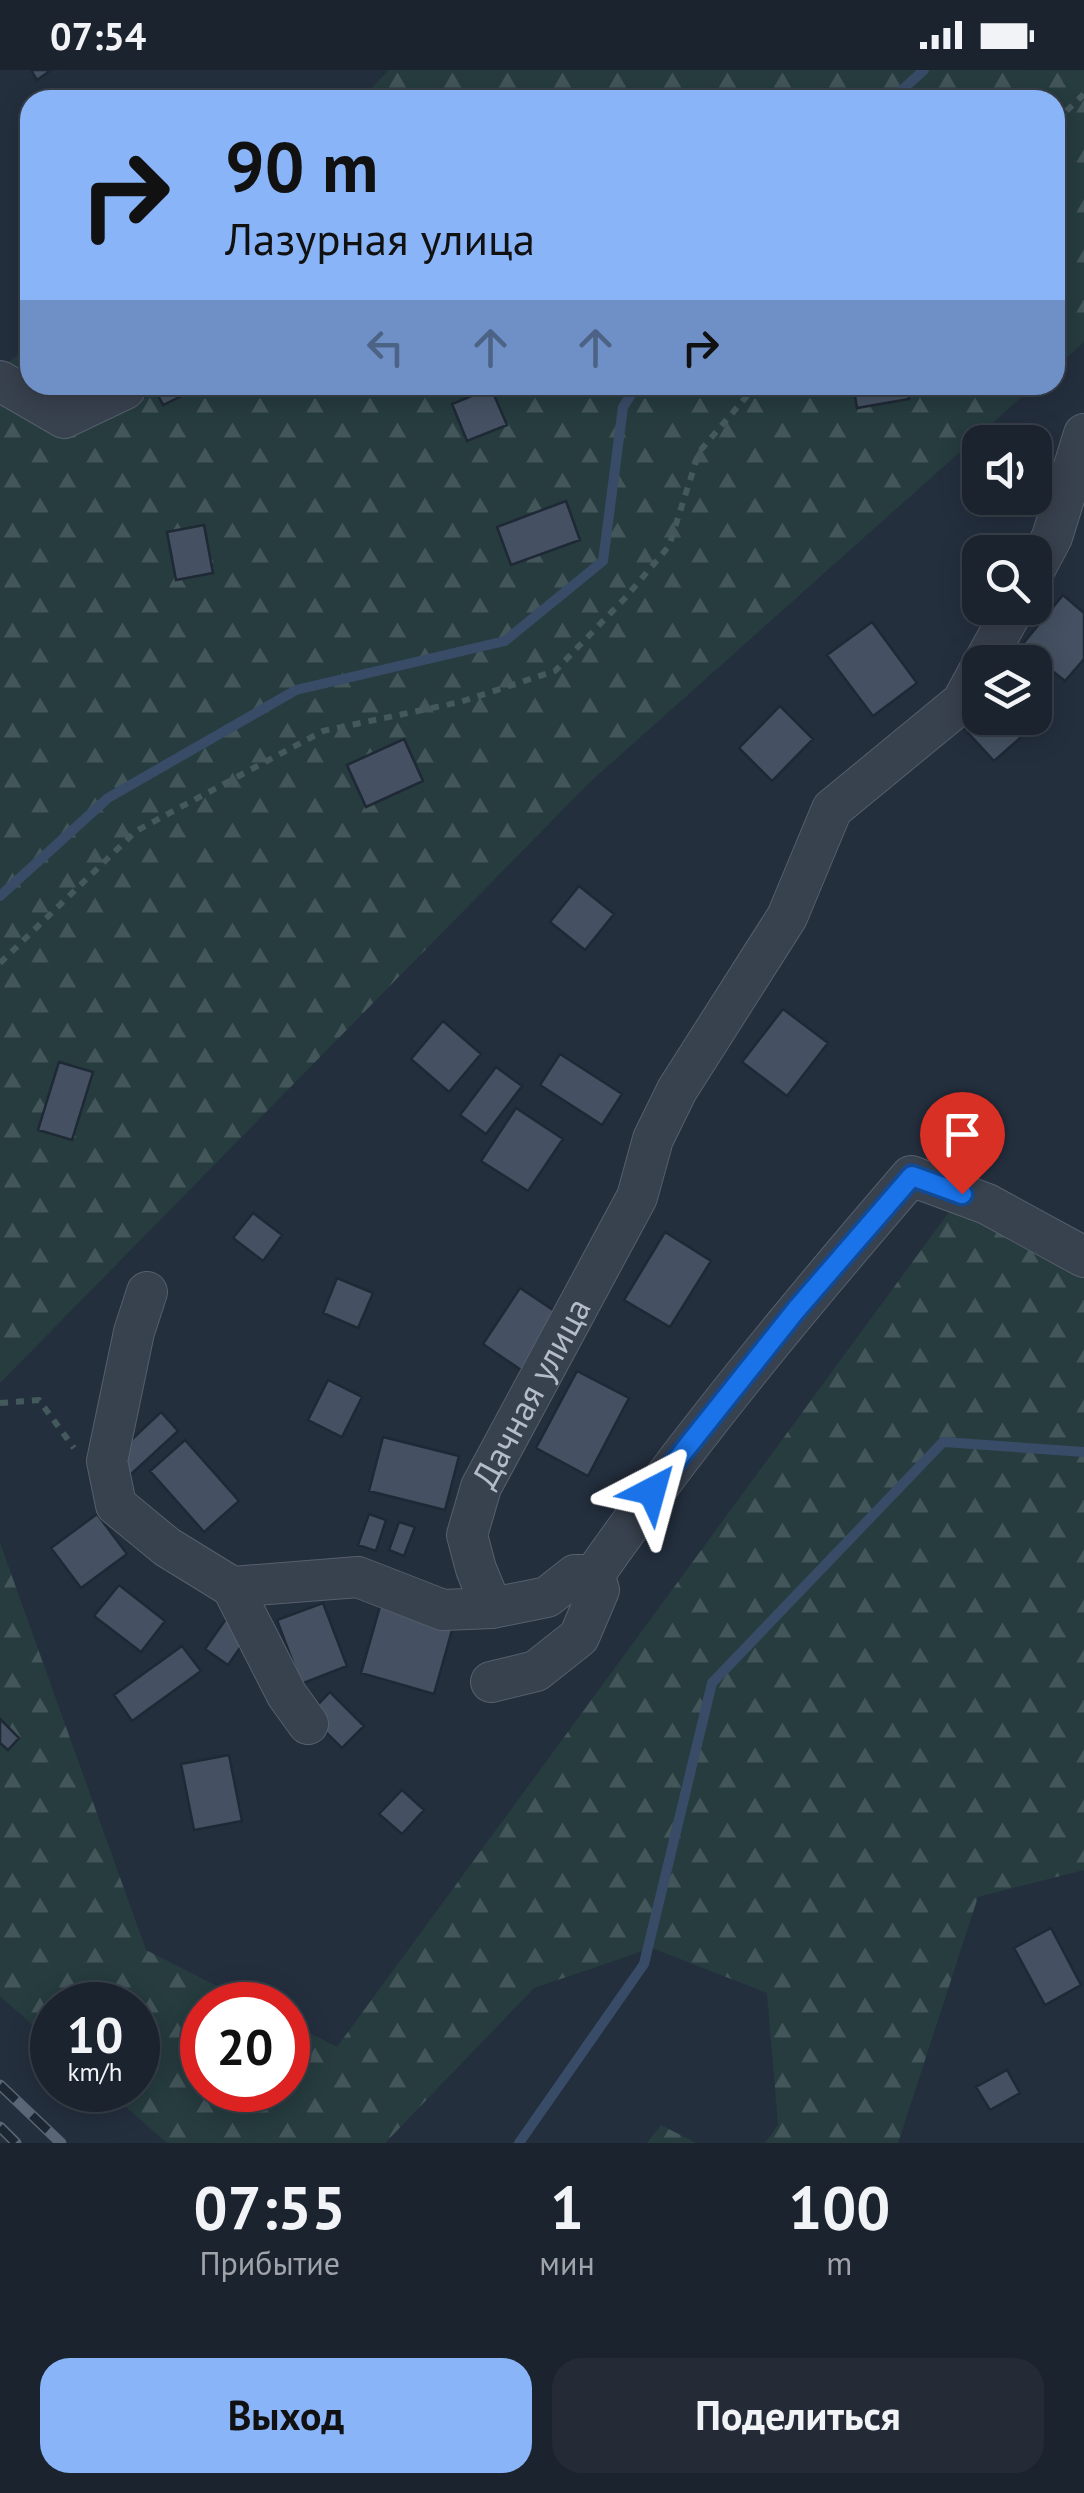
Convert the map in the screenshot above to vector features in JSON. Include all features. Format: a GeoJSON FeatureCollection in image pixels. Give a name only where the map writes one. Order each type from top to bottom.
{"type":"FeatureCollection","features":[{"type":"Feature","properties":{"kind":"street"},"geometry":{"type":"LineString","coordinates":[[23,395],[64,418],[112,395]]}},
{"type":"Feature","properties":{"kind":"street"},"geometry":{"type":"LineString","coordinates":[[1052,537],[1084,434]]}},
{"type":"Feature","properties":{"kind":"street","name":"Дачная улица"},"geometry":{"type":"LineString","coordinates":[[492,1608],[467,1535],[481,1487],[637,1196],[653,1139],[676,1090],[787,918],[832,809],[962,702]]}},
{"type":"Feature","properties":{"kind":"street"},"geometry":{"type":"LineString","coordinates":[[594,1574],[652,1491],[772,1340],[912,1176],[987,1204],[1084,1257]]}},
{"type":"Feature","properties":{"kind":"street"},"geometry":{"type":"LineString","coordinates":[[146,1292],[107,1461],[116,1505],[166,1546],[232,1587],[288,1695],[308,1724]]}},
{"type":"Feature","properties":{"kind":"street"},"geometry":{"type":"LineString","coordinates":[[232,1587],[358,1578],[443,1610],[492,1608],[548,1598],[575,1575],[594,1574]]}},
{"type":"Feature","properties":{"kind":"street"},"geometry":{"type":"LineString","coordinates":[[491,1682],[536,1670],[579,1637],[600,1590],[594,1574]]}},
{"type":"Feature","properties":{"kind":"path"},"geometry":{"type":"LineString","coordinates":[[1065,112],[1084,94]]}},
{"type":"Feature","properties":{"kind":"path"},"geometry":{"type":"LineString","coordinates":[[0,962],[136,831],[323,732],[460,702],[555,671],[669,546],[699,452],[748,395]]}},
{"type":"Feature","properties":{"kind":"path"},"geometry":{"type":"LineString","coordinates":[[0,1403],[38,1400],[83,1460]]}},
{"type":"Feature","properties":{"kind":"green space"},"geometry":{"type":"Polygon","coordinates":[[[389,70],[1084,70],[1084,342],[1065,359],[1065,90],[370,90],[389,70]]]}},
{"type":"Feature","properties":{"kind":"green space"},"geometry":{"type":"Polygon","coordinates":[[[20,353],[20,395],[1024,395],[990,425],[962,425],[962,450],[590,782],[0,1383],[0,368],[20,353]]]}},
{"type":"Feature","properties":{"kind":"green space"},"geometry":{"type":"Polygon","coordinates":[[[952,1208],[1084,1276],[1084,1870],[978,1897],[898,2143],[765,2143],[778,2125],[767,1993],[652,1948],[534,1988],[385,2143],[167,2143],[132,2112],[160,2112],[160,1982],[30,1982],[30,2023],[0,1996],[0,1543],[146,1950],[209,1982],[180,1982],[180,2112],[310,2112],[310,2033],[337,2047],[952,1208]]]}},
{"type":"Feature","properties":{"kind":"green space"},"geometry":{"type":"Polygon","coordinates":[[[661,2125],[696,2143],[647,2143],[661,2125]]]}},
{"type":"Feature","properties":{"kind":"building"},"geometry":{"type":"Polygon","coordinates":[[[31,70],[51,70],[37,80],[31,70]]]}},
{"type":"Feature","properties":{"kind":"building"},"geometry":{"type":"Polygon","coordinates":[[[158,395],[184,395],[163,405],[158,395]]]}},
{"type":"Feature","properties":{"kind":"building"},"geometry":{"type":"Polygon","coordinates":[[[474,395],[494,395],[507,425],[467,441],[452,404],[474,395]]]}},
{"type":"Feature","properties":{"kind":"building"},"geometry":{"type":"Polygon","coordinates":[[[855,395],[908,395],[909,399],[857,408],[855,395]]]}},
{"type":"Feature","properties":{"kind":"building"},"geometry":{"type":"Polygon","coordinates":[[[566,501],[580,540],[511,565],[497,527],[566,501]]]}},
{"type":"Feature","properties":{"kind":"building"},"geometry":{"type":"Polygon","coordinates":[[[204,525],[213,573],[176,580],[167,532],[204,525]]]}},
{"type":"Feature","properties":{"kind":"building"},"geometry":{"type":"Polygon","coordinates":[[[1063,595],[1084,613],[1084,659],[1065,681],[1052,671],[1052,645],[1022,645],[1038,625],[1052,625],[1052,608],[1063,595]]]}},
{"type":"Feature","properties":{"kind":"building"},"geometry":{"type":"Polygon","coordinates":[[[872,622],[917,683],[873,716],[827,655],[872,622]]]}},
{"type":"Feature","properties":{"kind":"building"},"geometry":{"type":"Polygon","coordinates":[[[780,706],[813,739],[772,781],[739,748],[780,706]]]}},
{"type":"Feature","properties":{"kind":"building"},"geometry":{"type":"Polygon","coordinates":[[[970,735],[1024,735],[994,761],[970,735]]]}},
{"type":"Feature","properties":{"kind":"building"},"geometry":{"type":"Polygon","coordinates":[[[404,739],[423,781],[366,807],[347,765],[404,739]]]}},
{"type":"Feature","properties":{"kind":"building"},"geometry":{"type":"Polygon","coordinates":[[[579,886],[614,914],[585,950],[550,922],[579,886]]]}},
{"type":"Feature","properties":{"kind":"building"},"geometry":{"type":"Polygon","coordinates":[[[783,1009],[828,1043],[787,1096],[742,1062],[783,1009]]]}},
{"type":"Feature","properties":{"kind":"building"},"geometry":{"type":"Polygon","coordinates":[[[443,1021],[481,1054],[449,1092],[411,1059],[443,1021]]]}},
{"type":"Feature","properties":{"kind":"building"},"geometry":{"type":"Polygon","coordinates":[[[560,1054],[622,1094],[602,1125],[540,1085],[560,1054]]]}},
{"type":"Feature","properties":{"kind":"building"},"geometry":{"type":"Polygon","coordinates":[[[59,1062],[93,1072],[72,1140],[38,1130],[59,1062]]]}},
{"type":"Feature","properties":{"kind":"building"},"geometry":{"type":"Polygon","coordinates":[[[496,1067],[522,1086],[486,1134],[460,1115],[496,1067]]]}},
{"type":"Feature","properties":{"kind":"building"},"geometry":{"type":"Polygon","coordinates":[[[516,1108],[563,1139],[528,1191],[481,1161],[516,1108]]]}},
{"type":"Feature","properties":{"kind":"building"},"geometry":{"type":"Polygon","coordinates":[[[253,1213],[282,1235],[263,1261],[233,1238],[253,1213]]]}},
{"type":"Feature","properties":{"kind":"building"},"geometry":{"type":"Polygon","coordinates":[[[665,1232],[711,1261],[670,1327],[624,1300],[665,1232]]]}},
{"type":"Feature","properties":{"kind":"building"},"geometry":{"type":"Polygon","coordinates":[[[337,1278],[373,1293],[358,1328],[323,1313],[337,1278]]]}},
{"type":"Feature","properties":{"kind":"building"},"geometry":{"type":"Polygon","coordinates":[[[520,1288],[562,1316],[524,1372],[483,1344],[520,1288]]]}},
{"type":"Feature","properties":{"kind":"building"},"geometry":{"type":"Polygon","coordinates":[[[577,1371],[629,1398],[588,1476],[536,1448],[577,1371]]]}},
{"type":"Feature","properties":{"kind":"building"},"geometry":{"type":"Polygon","coordinates":[[[328,1380],[362,1397],[342,1437],[308,1420],[328,1380]]]}},
{"type":"Feature","properties":{"kind":"building"},"geometry":{"type":"Polygon","coordinates":[[[161,1412],[178,1431],[128,1477],[111,1459],[161,1412]]]}},
{"type":"Feature","properties":{"kind":"building"},"geometry":{"type":"Polygon","coordinates":[[[383,1437],[459,1456],[445,1510],[369,1491],[383,1437]]]}},
{"type":"Feature","properties":{"kind":"building"},"geometry":{"type":"Polygon","coordinates":[[[185,1440],[239,1501],[204,1532],[150,1471],[185,1440]]]}},
{"type":"Feature","properties":{"kind":"building"},"geometry":{"type":"Polygon","coordinates":[[[97,1514],[127,1554],[81,1588],[51,1548],[97,1514]]]}},
{"type":"Feature","properties":{"kind":"building"},"geometry":{"type":"Polygon","coordinates":[[[369,1514],[386,1520],[376,1551],[358,1545],[369,1514]]]}},
{"type":"Feature","properties":{"kind":"building"},"geometry":{"type":"Polygon","coordinates":[[[399,1522],[415,1527],[404,1556],[389,1550],[399,1522]]]}},
{"type":"Feature","properties":{"kind":"building"},"geometry":{"type":"Polygon","coordinates":[[[119,1585],[165,1621],[141,1652],[94,1616],[119,1585]]]}},
{"type":"Feature","properties":{"kind":"building"},"geometry":{"type":"Polygon","coordinates":[[[323,1603],[347,1666],[301,1684],[277,1620],[323,1603]]]}},
{"type":"Feature","properties":{"kind":"building"},"geometry":{"type":"Polygon","coordinates":[[[381,1603],[454,1623],[434,1694],[361,1673],[381,1603]]]}},
{"type":"Feature","properties":{"kind":"building"},"geometry":{"type":"Polygon","coordinates":[[[226,1619],[249,1635],[228,1665],[205,1649],[226,1619]]]}},
{"type":"Feature","properties":{"kind":"building"},"geometry":{"type":"Polygon","coordinates":[[[182,1646],[201,1671],[132,1721],[114,1695],[182,1646]]]}},
{"type":"Feature","properties":{"kind":"building"},"geometry":{"type":"Polygon","coordinates":[[[330,1692],[364,1726],[342,1748],[308,1715],[330,1692]]]}},
{"type":"Feature","properties":{"kind":"building"},"geometry":{"type":"Polygon","coordinates":[[[0,1719],[19,1738],[8,1750],[0,1743],[0,1719]]]}},
{"type":"Feature","properties":{"kind":"building"},"geometry":{"type":"Polygon","coordinates":[[[229,1755],[242,1821],[194,1830],[181,1764],[229,1755]]]}},
{"type":"Feature","properties":{"kind":"building"},"geometry":{"type":"Polygon","coordinates":[[[402,1790],[424,1810],[402,1834],[379,1814],[402,1790]]]}},
{"type":"Feature","properties":{"kind":"building"},"geometry":{"type":"Polygon","coordinates":[[[1051,1928],[1081,1985],[1045,2005],[1014,1948],[1051,1928]]]}},
{"type":"Feature","properties":{"kind":"building"},"geometry":{"type":"Polygon","coordinates":[[[1007,2070],[1020,2093],[990,2110],[976,2087],[1007,2070]]]}},
{"type":"Feature","properties":{"kind":"waterway"},"geometry":{"type":"LineString","coordinates":[[902,90],[924,70]]}},
{"type":"Feature","properties":{"kind":"waterway"},"geometry":{"type":"LineString","coordinates":[[0,896],[108,798],[296,690],[505,641],[603,561],[623,407],[631,395]]}},
{"type":"Feature","properties":{"kind":"waterway"},"geometry":{"type":"LineString","coordinates":[[519,2143],[644,1964],[712,1683],[943,1442],[1084,1452]]}},
{"type":"Feature","properties":{"kind":"railway"},"geometry":{"type":"LineString","coordinates":[[0,2085],[61,2143]]}},
{"type":"Feature","properties":{"kind":"railway"},"geometry":{"type":"LineString","coordinates":[[0,2127],[16,2143]]}},
{"type":"Feature","properties":{"kind":"route"},"geometry":{"type":"LineString","coordinates":[[652,1491],[796,1310],[912,1176],[962,1194]]}}]}
